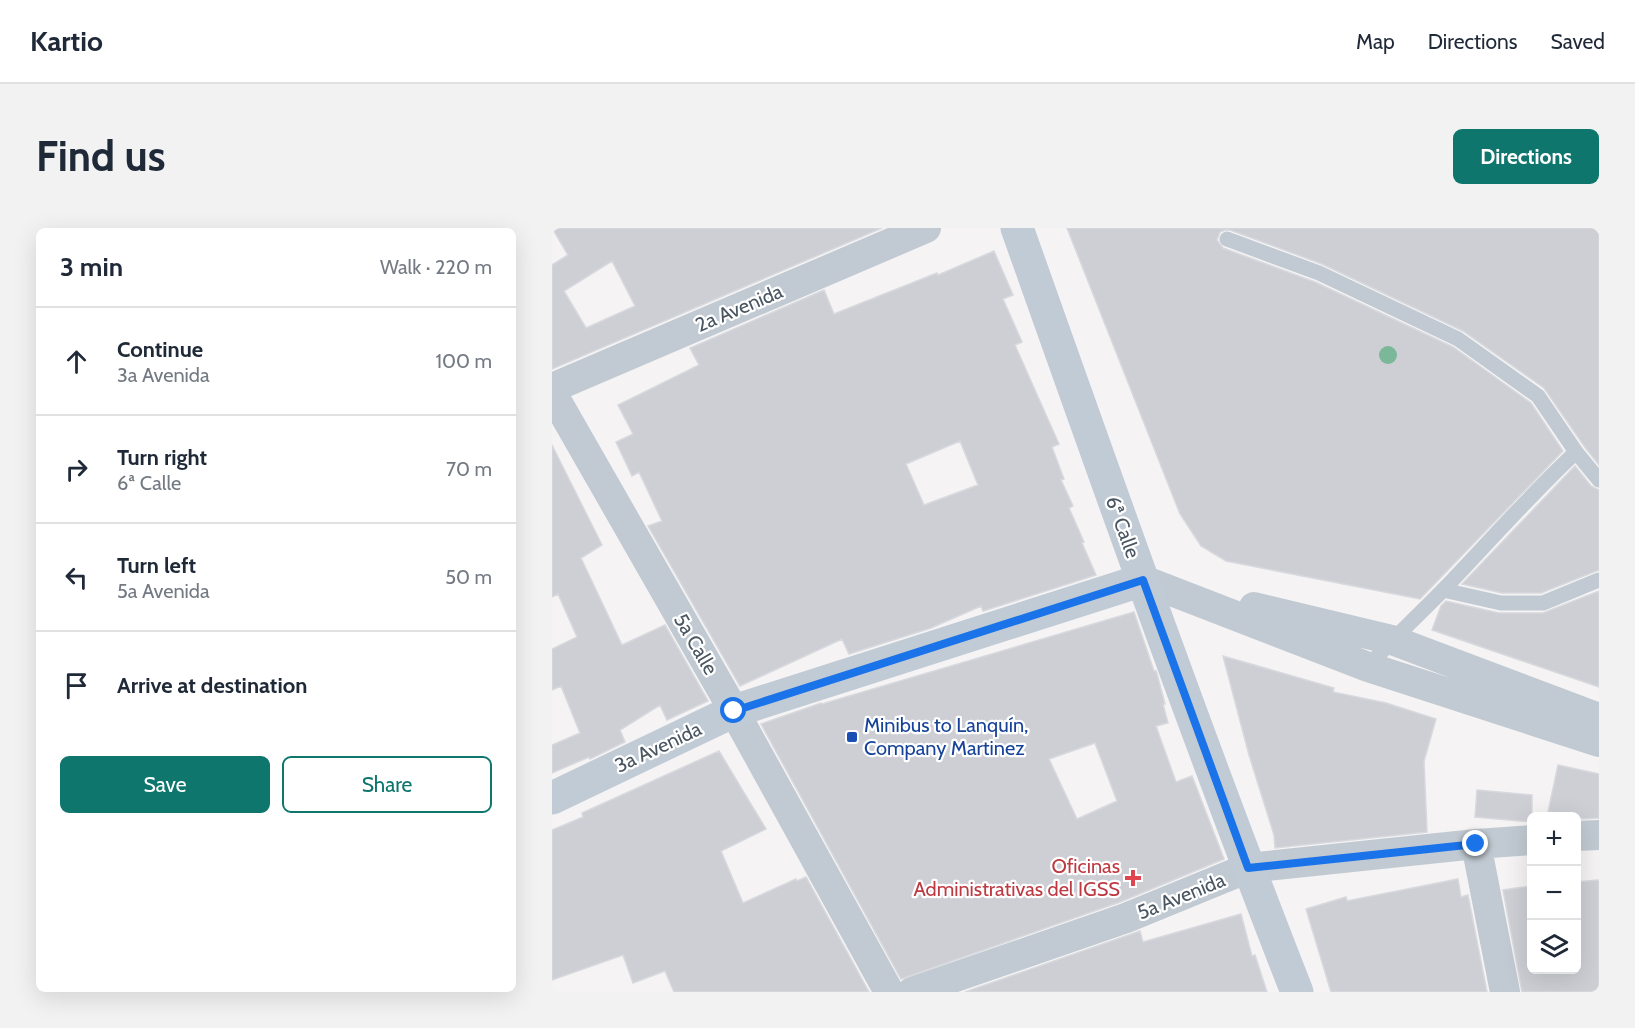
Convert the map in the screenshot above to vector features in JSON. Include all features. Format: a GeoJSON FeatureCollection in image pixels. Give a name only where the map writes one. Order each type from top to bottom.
{"type":"FeatureCollection","features":[{"type":"Feature","properties":{"kind":"main road","name":"6ª Calle"},"geometry":{"type":"LineString","coordinates":[[1017,228],[1248,868],[1297,992]]}},
{"type":"Feature","properties":{"kind":"main road","name":"3a Avenida"},"geometry":{"type":"LineString","coordinates":[[552,798],[734,711],[1143,580]]}},
{"type":"Feature","properties":{"kind":"street","name":"2a Avenida"},"geometry":{"type":"LineString","coordinates":[[552,390],[926,228]]}},
{"type":"Feature","properties":{"kind":"street","name":"5a Calle"},"geometry":{"type":"LineString","coordinates":[[552,390],[734,711],[889,992]]}},
{"type":"Feature","properties":{"kind":"street"},"geometry":{"type":"LineString","coordinates":[[1143,580],[1392,640],[1599,718]]}},
{"type":"Feature","properties":{"kind":"street"},"geometry":{"type":"LineString","coordinates":[[1143,580],[1368,667],[1599,742]]}},
{"type":"Feature","properties":{"kind":"street"},"geometry":{"type":"LineString","coordinates":[[1581,836],[1599,835]]}},
{"type":"Feature","properties":{"kind":"street","name":"5a Avenida"},"geometry":{"type":"LineString","coordinates":[[912,992],[1126,918],[1248,868],[1527,840]]}},
{"type":"Feature","properties":{"kind":"street"},"geometry":{"type":"LineString","coordinates":[[1476,844],[1504,992]]}},
{"type":"Feature","properties":{"kind":"lane"},"geometry":{"type":"LineString","coordinates":[[1227,239],[1319,273],[1458,339],[1538,396],[1576,452],[1599,480]]}},
{"type":"Feature","properties":{"kind":"lane"},"geometry":{"type":"LineString","coordinates":[[1368,667],[1576,452]]}},
{"type":"Feature","properties":{"kind":"lane"},"geometry":{"type":"LineString","coordinates":[[1443,590],[1501,603],[1543,603],[1599,580]]}},
{"type":"Feature","properties":{"kind":"building"},"geometry":{"type":"Polygon","coordinates":[[[552,228],[882,228],[552,369],[552,265],[568,255],[552,228]],[[612,261],[564,291],[586,328],[635,306],[612,261]]]}},
{"type":"Feature","properties":{"kind":"building"},"geometry":{"type":"Polygon","coordinates":[[[1067,228],[1599,228],[1599,465],[1544,388],[1463,331],[1322,264],[1225,230],[1220,232],[1217,240],[1223,248],[1315,282],[1453,347],[1531,403],[1563,451],[1420,599],[1226,561],[1201,546],[1180,514],[1067,228]]]}},
{"type":"Feature","properties":{"kind":"building"},"geometry":{"type":"Polygon","coordinates":[[[994,251],[1013,295],[1003,299],[1022,342],[1015,345],[1059,444],[1052,447],[1064,479],[1061,480],[1073,506],[1069,508],[1096,575],[983,611],[981,606],[931,628],[849,654],[842,639],[740,686],[648,526],[662,521],[639,472],[632,476],[616,442],[633,434],[618,405],[699,365],[690,348],[824,290],[834,314],[937,273],[938,275],[994,251]],[[960,441],[906,464],[924,505],[978,485],[960,441]]]}},
{"type":"Feature","properties":{"kind":"building"},"geometry":{"type":"Polygon","coordinates":[[[552,445],[602,545],[581,558],[622,645],[665,625],[708,701],[667,720],[660,705],[620,730],[625,742],[590,759],[589,757],[552,773],[552,745],[580,733],[561,686],[552,690],[552,649],[577,637],[558,594],[552,597],[552,445]]]}},
{"type":"Feature","properties":{"kind":"building"},"geometry":{"type":"Polygon","coordinates":[[[1575,466],[1591,486],[1599,490],[1599,570],[1541,593],[1502,593],[1462,584],[1575,466]]]}},
{"type":"Feature","properties":{"kind":"building"},"geometry":{"type":"Polygon","coordinates":[[[1599,591],[1599,687],[1432,630],[1441,606],[1446,601],[1499,613],[1543,613],[1599,591]]]}},
{"type":"Feature","properties":{"kind":"building"},"geometry":{"type":"Polygon","coordinates":[[[1134,612],[1154,671],[1156,671],[1165,704],[1163,704],[1168,723],[1156,726],[1176,782],[1192,776],[1224,859],[1120,902],[901,979],[761,724],[1134,612]],[[1095,743],[1049,759],[1077,819],[1117,801],[1095,743]]]}},
{"type":"Feature","properties":{"kind":"building"},"geometry":{"type":"Polygon","coordinates":[[[1223,656],[1334,688],[1333,692],[1386,703],[1436,719],[1424,761],[1427,832],[1275,848],[1274,835],[1249,755],[1223,656]]]}},
{"type":"Feature","properties":{"kind":"building"},"geometry":{"type":"Polygon","coordinates":[[[719,751],[766,829],[721,851],[743,903],[796,879],[797,881],[806,877],[869,992],[674,992],[665,971],[633,983],[623,955],[552,980],[552,830],[583,817],[582,813],[719,751]]]}},
{"type":"Feature","properties":{"kind":"building"},"geometry":{"type":"Polygon","coordinates":[[[1558,765],[1599,774],[1599,818],[1581,819],[1581,812],[1548,812],[1558,765]]]}},
{"type":"Feature","properties":{"kind":"building"},"geometry":{"type":"Polygon","coordinates":[[[1477,790],[1532,795],[1532,812],[1527,812],[1527,822],[1475,817],[1477,790]]]}},
{"type":"Feature","properties":{"kind":"building"},"geometry":{"type":"Polygon","coordinates":[[[1458,879],[1461,897],[1468,895],[1487,992],[1331,992],[1306,909],[1346,897],[1347,901],[1458,879]]]}},
{"type":"Feature","properties":{"kind":"building"},"geometry":{"type":"Polygon","coordinates":[[[1599,880],[1599,992],[1522,992],[1503,890],[1527,887],[1527,974],[1581,974],[1581,882],[1599,880]]]}},
{"type":"Feature","properties":{"kind":"building"},"geometry":{"type":"Polygon","coordinates":[[[1241,914],[1252,956],[1255,955],[1267,992],[965,992],[1140,931],[1143,942],[1241,914]]]}},
{"type":"Feature","properties":{"kind":"place","name":"Minibus to Lanquín, Company Martinez"},"geometry":{"type":"Point","coordinates":[852,737]}},
{"type":"Feature","properties":{"kind":"place","name":"Oficinas Administrativas del IGSS"},"geometry":{"type":"Point","coordinates":[1133,878]}},
{"type":"Feature","properties":{"kind":"route"},"geometry":{"type":"LineString","coordinates":[[734,711],[1143,580],[1248,868],[1476,844]]}}]}
